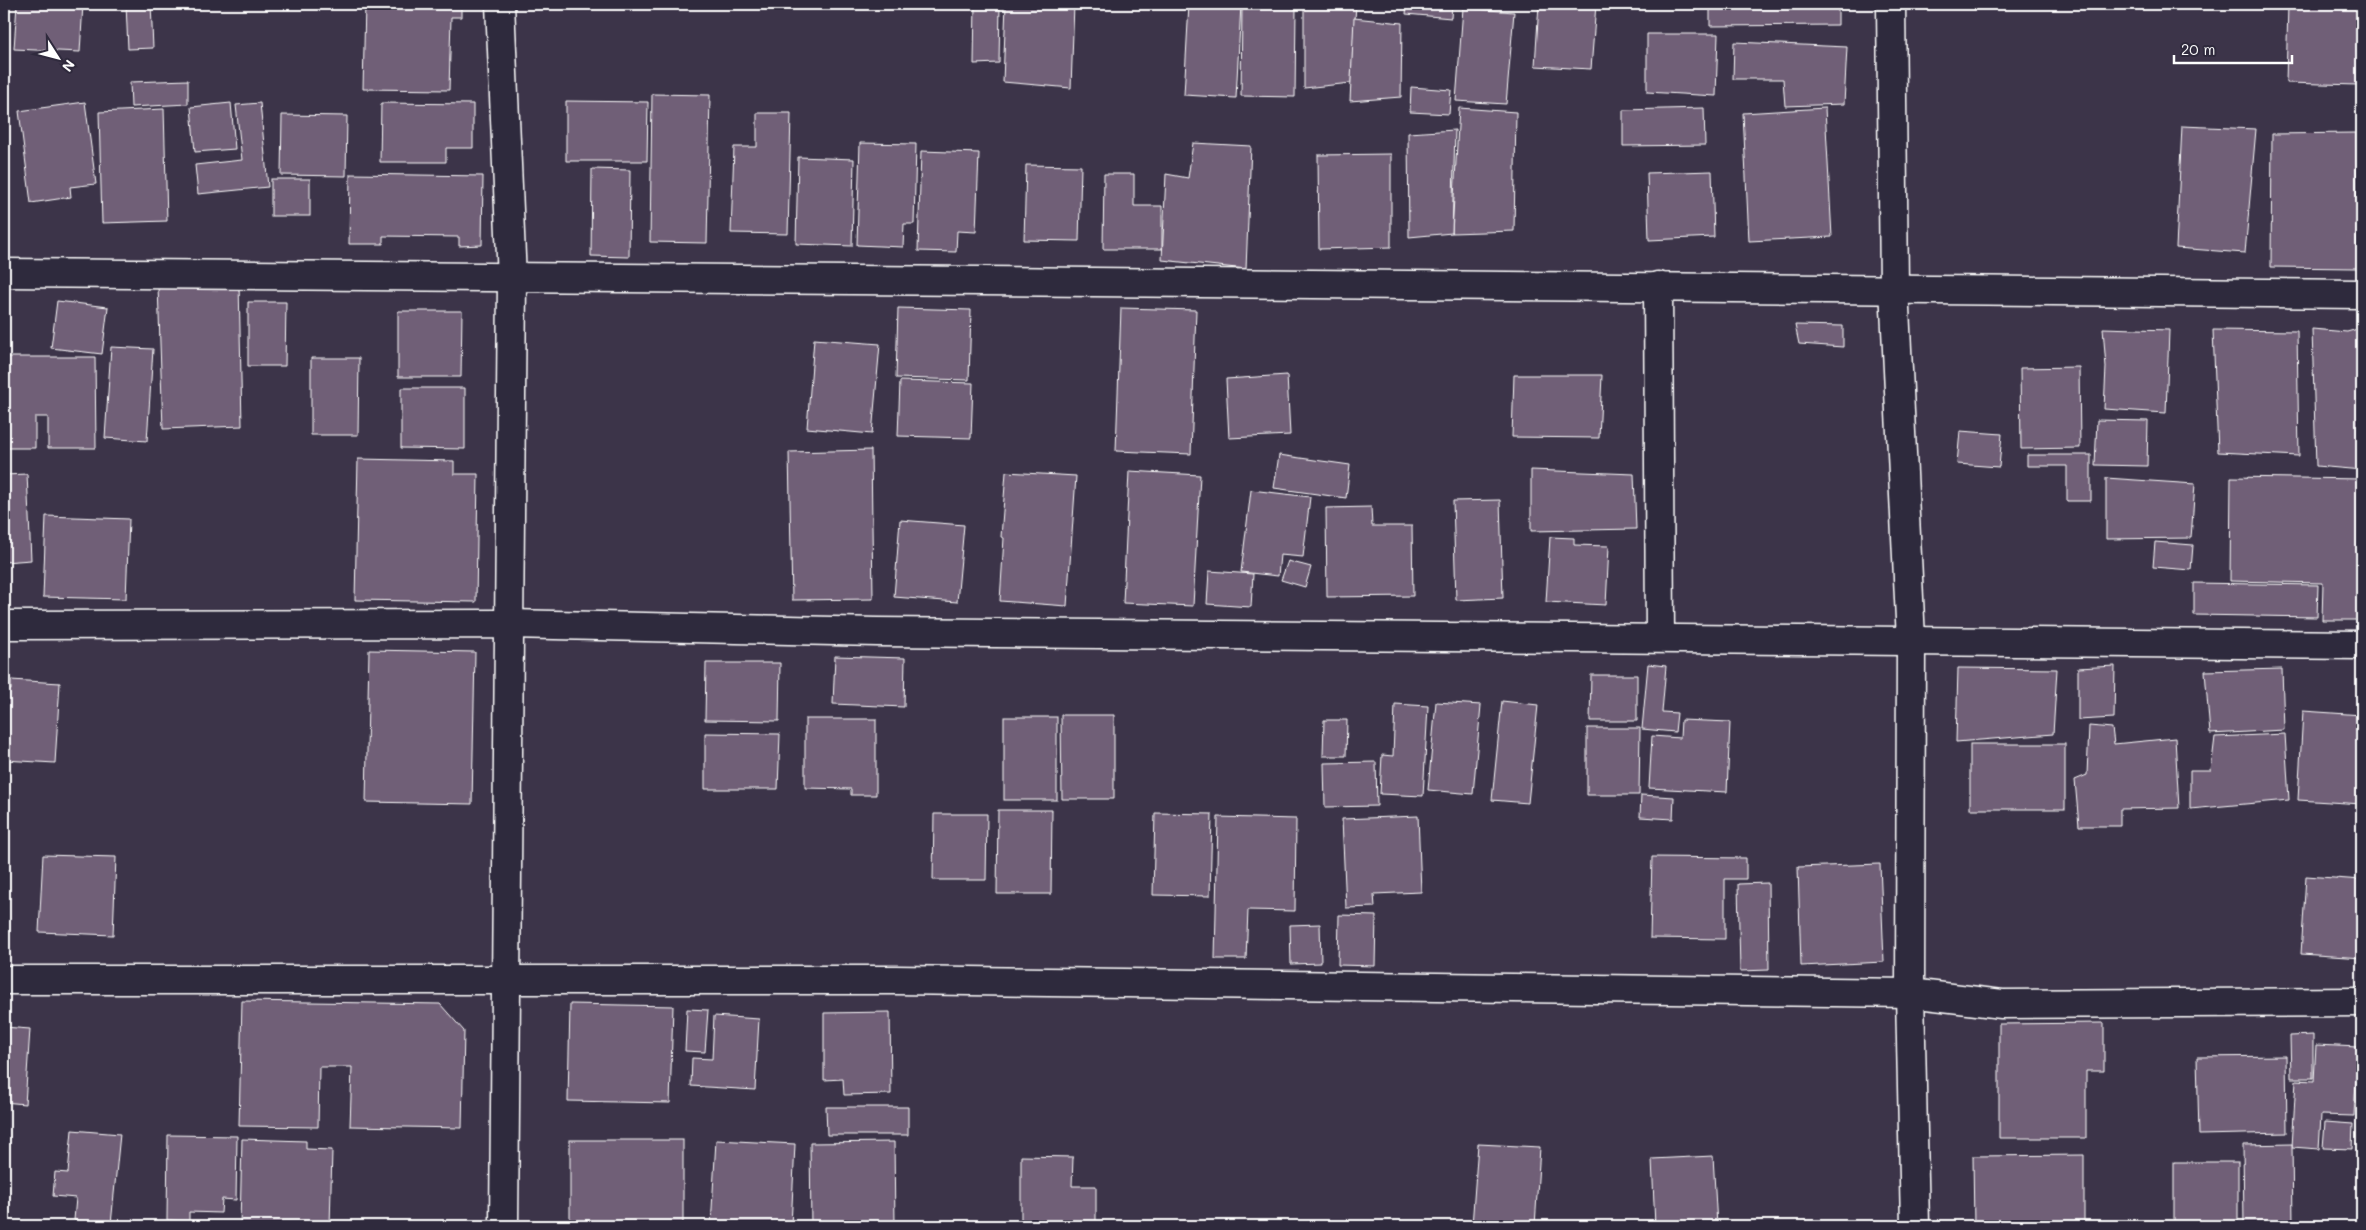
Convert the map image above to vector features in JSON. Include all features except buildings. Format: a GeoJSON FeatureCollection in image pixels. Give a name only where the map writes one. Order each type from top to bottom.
{"type":"FeatureCollection","features":[{"type":"Feature","properties":{"kind":"street"},"geometry":{"type":"LineString","coordinates":[[500,4],[512,279],[504,1226]]}},
{"type":"Feature","properties":{"kind":"street"},"geometry":{"type":"LineString","coordinates":[[1891,4],[1894,287],[1911,640],[1910,993],[1914,1226]]}},
{"type":"Feature","properties":{"kind":"street"},"geometry":{"type":"LineString","coordinates":[[4,273],[512,279],[1894,287],[2362,294]]}},
{"type":"Feature","properties":{"kind":"street"},"geometry":{"type":"LineString","coordinates":[[1658,286],[1660,638]]}},
{"type":"Feature","properties":{"kind":"street"},"geometry":{"type":"LineString","coordinates":[[4,625],[509,624],[877,632],[1911,640],[2362,646]]}},
{"type":"Feature","properties":{"kind":"street"},"geometry":{"type":"LineString","coordinates":[[4,980],[896,980],[1910,993],[2002,1004],[2362,1002]]}}]}
